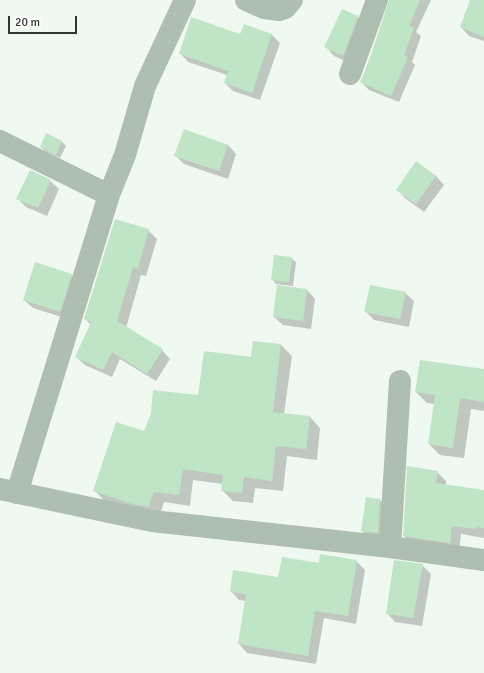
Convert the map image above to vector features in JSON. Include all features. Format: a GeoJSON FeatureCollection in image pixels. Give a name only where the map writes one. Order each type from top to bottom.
{"type":"FeatureCollection","features":[{"type":"Feature","properties":{"kind":"street"},"geometry":{"type":"LineString","coordinates":[[185,0],[145,86],[126,155],[109,195],[9,491],[152,521],[390,547],[484,560]]}},
{"type":"Feature","properties":{"kind":"street"},"geometry":{"type":"LineString","coordinates":[[246,0],[264,8],[279,10],[285,8],[292,0]]}},
{"type":"Feature","properties":{"kind":"street"},"geometry":{"type":"LineString","coordinates":[[350,74],[377,0]]}},
{"type":"Feature","properties":{"kind":"street"},"geometry":{"type":"LineString","coordinates":[[0,142],[109,195]]}},
{"type":"Feature","properties":{"kind":"street"},"geometry":{"type":"LineString","coordinates":[[390,547],[400,380]]}},
{"type":"Feature","properties":{"kind":"building"},"geometry":{"type":"Polygon","coordinates":[[[389,0],[420,0],[409,26],[414,28],[404,55],[408,57],[391,96],[360,82],[367,67],[389,0]]]}},
{"type":"Feature","properties":{"kind":"building"},"geometry":{"type":"Polygon","coordinates":[[[470,0],[484,0],[484,37],[460,27],[470,0]]]}},
{"type":"Feature","properties":{"kind":"building"},"geometry":{"type":"Polygon","coordinates":[[[342,9],[358,16],[343,56],[324,47],[342,9]]]}},
{"type":"Feature","properties":{"kind":"building"},"geometry":{"type":"Polygon","coordinates":[[[191,17],[240,34],[244,24],[272,34],[252,93],[224,83],[228,71],[179,54],[191,17]]]}},
{"type":"Feature","properties":{"kind":"building"},"geometry":{"type":"Polygon","coordinates":[[[184,129],[228,145],[219,171],[174,156],[184,129]]]}},
{"type":"Feature","properties":{"kind":"building"},"geometry":{"type":"Polygon","coordinates":[[[46,133],[62,141],[56,155],[40,147],[46,133]]]}},
{"type":"Feature","properties":{"kind":"building"},"geometry":{"type":"Polygon","coordinates":[[[416,161],[436,176],[416,204],[396,190],[416,161]]]}},
{"type":"Feature","properties":{"kind":"building"},"geometry":{"type":"Polygon","coordinates":[[[30,170],[51,180],[38,208],[16,199],[30,170]]]}},
{"type":"Feature","properties":{"kind":"building"},"geometry":{"type":"Polygon","coordinates":[[[115,219],[149,229],[138,268],[133,267],[117,321],[163,349],[147,374],[112,352],[103,370],[75,357],[91,322],[84,319],[115,219]]]}},
{"type":"Feature","properties":{"kind":"building"},"geometry":{"type":"Polygon","coordinates":[[[274,255],[292,257],[289,282],[271,280],[274,255]]]}},
{"type":"Feature","properties":{"kind":"building"},"geometry":{"type":"Polygon","coordinates":[[[35,262],[72,274],[60,312],[23,300],[35,262]]]}},
{"type":"Feature","properties":{"kind":"building"},"geometry":{"type":"Polygon","coordinates":[[[277,285],[307,289],[303,321],[273,317],[277,285]]]}},
{"type":"Feature","properties":{"kind":"building"},"geometry":{"type":"Polygon","coordinates":[[[370,285],[406,292],[400,319],[364,312],[370,285]]]}},
{"type":"Feature","properties":{"kind":"building"},"geometry":{"type":"Polygon","coordinates":[[[253,341],[281,344],[273,412],[310,416],[306,449],[276,446],[272,481],[244,477],[242,493],[221,491],[223,475],[183,469],[179,495],[154,492],[148,507],[132,504],[93,491],[116,422],[144,431],[151,413],[153,390],[198,395],[204,351],[251,357],[253,341]]]}},
{"type":"Feature","properties":{"kind":"building"},"geometry":{"type":"Polygon","coordinates":[[[420,360],[484,369],[484,402],[460,398],[453,448],[428,444],[435,395],[415,392],[420,360]]]}},
{"type":"Feature","properties":{"kind":"building"},"geometry":{"type":"Polygon","coordinates":[[[407,466],[438,471],[436,483],[484,490],[484,528],[477,527],[477,529],[452,526],[450,543],[403,536],[407,466]]]}},
{"type":"Feature","properties":{"kind":"building"},"geometry":{"type":"Polygon","coordinates":[[[366,497],[380,499],[378,533],[361,531],[366,497]]]}},
{"type":"Feature","properties":{"kind":"building"},"geometry":{"type":"Polygon","coordinates":[[[320,554],[357,560],[348,616],[315,611],[308,656],[238,644],[246,594],[230,592],[233,570],[278,577],[282,557],[319,563],[320,554]]]}},
{"type":"Feature","properties":{"kind":"building"},"geometry":{"type":"Polygon","coordinates":[[[394,560],[423,564],[413,618],[386,614],[394,560]]]}}]}
